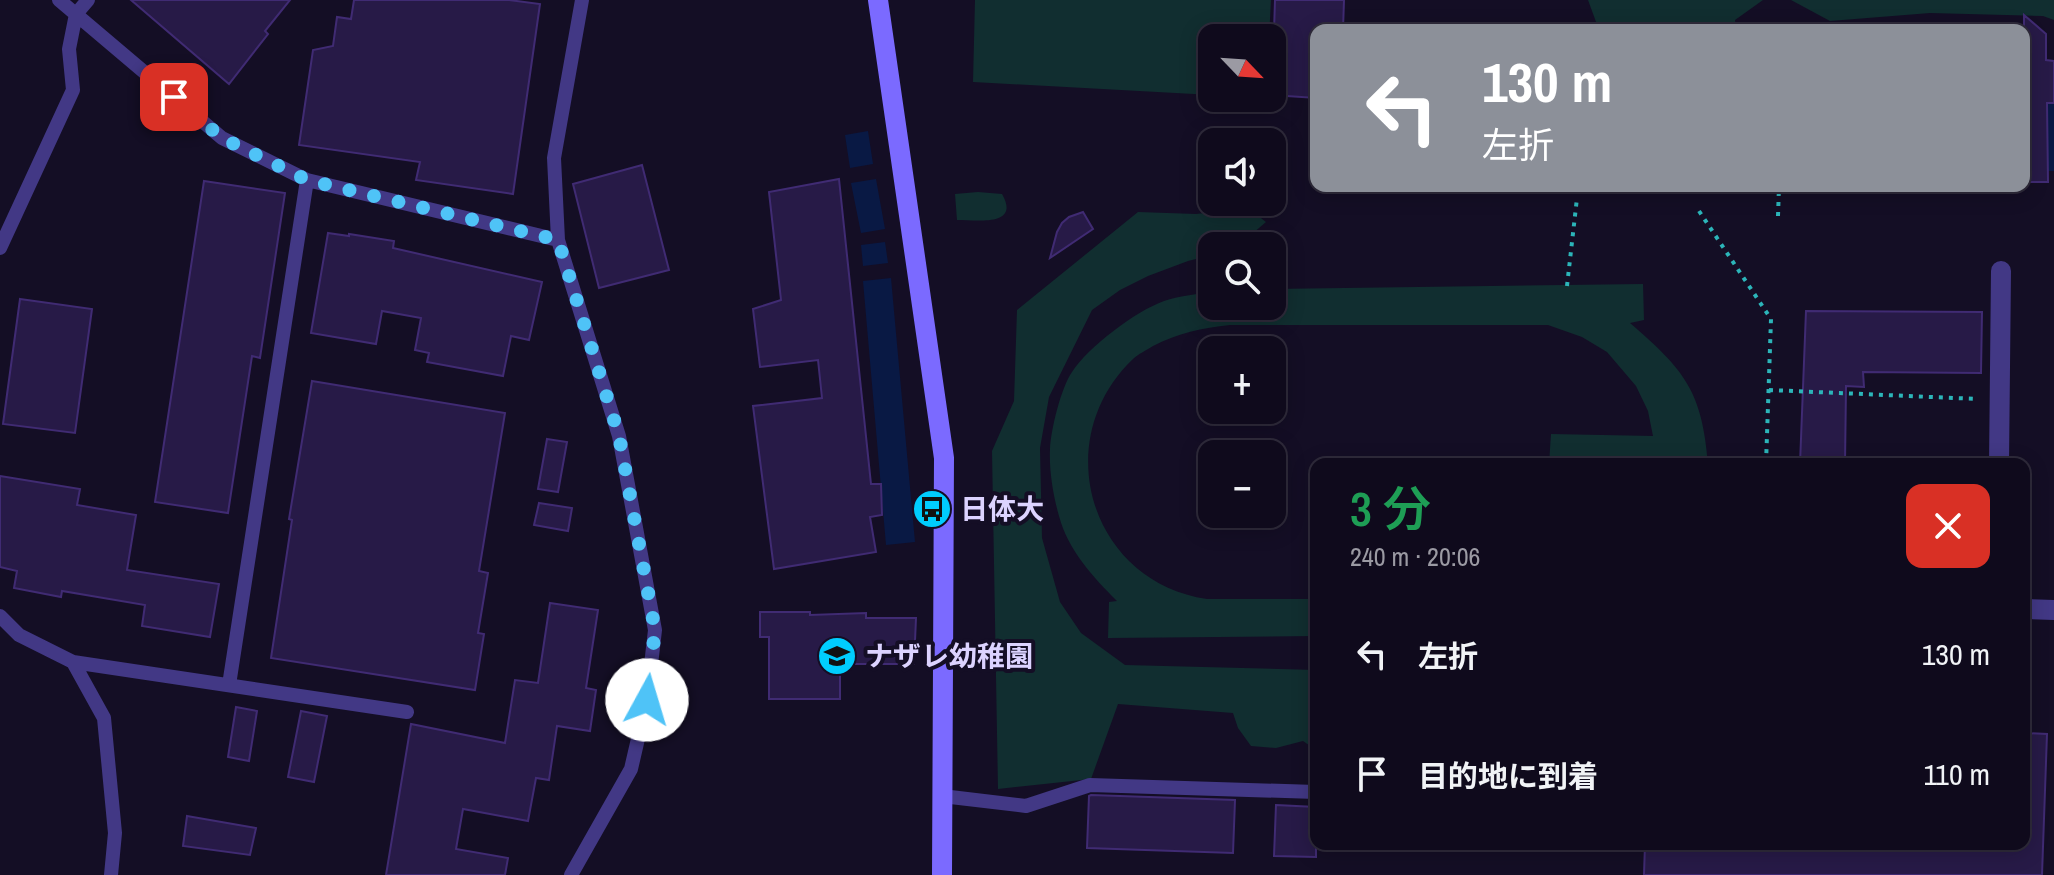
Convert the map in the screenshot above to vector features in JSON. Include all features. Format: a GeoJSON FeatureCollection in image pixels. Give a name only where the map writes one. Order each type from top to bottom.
{"type":"FeatureCollection","features":[{"type":"Feature","properties":{"kind":"street"},"geometry":{"type":"LineString","coordinates":[[878,0],[944,458],[942,875]]}},
{"type":"Feature","properties":{"kind":"street"},"geometry":{"type":"LineString","coordinates":[[1999,458],[2001,271]]}},
{"type":"Feature","properties":{"kind":"street"},"geometry":{"type":"LineString","coordinates":[[2030,609],[2054,610]]}},
{"type":"Feature","properties":{"kind":"lane"},"geometry":{"type":"LineString","coordinates":[[59,0],[222,138],[307,180],[558,240]]}},
{"type":"Feature","properties":{"kind":"lane"},"geometry":{"type":"LineString","coordinates":[[0,248],[73,90],[69,49],[76,14],[88,0]]}},
{"type":"Feature","properties":{"kind":"lane"},"geometry":{"type":"LineString","coordinates":[[571,875],[631,769],[647,700],[655,630],[619,436],[558,240],[554,158],[582,0]]}},
{"type":"Feature","properties":{"kind":"lane"},"geometry":{"type":"LineString","coordinates":[[229,685],[307,180]]}},
{"type":"Feature","properties":{"kind":"lane"},"geometry":{"type":"LineString","coordinates":[[0,616],[19,635],[73,662],[407,712]]}},
{"type":"Feature","properties":{"kind":"lane"},"geometry":{"type":"LineString","coordinates":[[73,662],[104,718],[115,833],[111,875]]}},
{"type":"Feature","properties":{"kind":"lane"},"geometry":{"type":"LineString","coordinates":[[942,796],[1026,806],[1090,785],[1310,792]]}},
{"type":"Feature","properties":{"kind":"path"},"geometry":{"type":"LineString","coordinates":[[1778,216],[1779,192]]}},
{"type":"Feature","properties":{"kind":"path"},"geometry":{"type":"LineString","coordinates":[[1567,286],[1577,198]]}},
{"type":"Feature","properties":{"kind":"path"},"geometry":{"type":"LineString","coordinates":[[1699,211],[1771,319],[1766,458]]}},
{"type":"Feature","properties":{"kind":"path"},"geometry":{"type":"LineString","coordinates":[[1769,390],[2000,400]]}},
{"type":"Feature","properties":{"kind":"green space"},"geometry":{"type":"Polygon","coordinates":[[[975,0],[1271,0],[1270,24],[1198,24],[1198,94],[973,82],[975,0]]]}},
{"type":"Feature","properties":{"kind":"green space"},"geometry":{"type":"Polygon","coordinates":[[[1588,0],[1763,0],[1735,20],[1735,24],[1597,24],[1588,0]]]}},
{"type":"Feature","properties":{"kind":"green space"},"geometry":{"type":"Polygon","coordinates":[[[1791,0],[2054,0],[2054,20],[2043,16],[1930,13],[1830,21],[1791,0]]]}},
{"type":"Feature","properties":{"kind":"green space"},"geometry":{"type":"Polygon","coordinates":[[[955,194],[1002,194],[1006,212],[994,219],[957,220],[955,194]]]}},
{"type":"Feature","properties":{"kind":"green space"},"geometry":{"type":"Polygon","coordinates":[[[1138,212],[1258,216],[1266,222],[1254,232],[1198,232],[1198,258],[1148,276],[1120,290],[1092,310],[1049,397],[1040,448],[1042,538],[1060,602],[1081,633],[1125,665],[1310,670],[1310,746],[1303,741],[1276,748],[1251,746],[1238,728],[1233,713],[1118,704],[1091,779],[998,789],[992,451],[1014,401],[1017,310],[1138,212]]]}},
{"type":"Feature","properties":{"kind":"green space"},"geometry":{"type":"Polygon","coordinates":[[[1643,284],[1644,320],[1630,323],[1664,354],[1687,383],[1701,417],[1707,458],[1549,458],[1551,434],[1653,436],[1648,411],[1636,386],[1607,352],[1582,337],[1548,325],[1230,325],[1181,334],[1137,355],[1107,392],[1092,428],[1088,466],[1094,503],[1110,537],[1134,566],[1167,587],[1207,599],[1310,599],[1310,636],[1108,638],[1109,602],[1117,601],[1082,562],[1063,528],[1050,465],[1052,431],[1064,388],[1079,362],[1127,321],[1164,301],[1198,294],[1198,320],[1286,320],[1286,289],[1643,284]]]}},
{"type":"Feature","properties":{"kind":"water"},"geometry":{"type":"Polygon","coordinates":[[[2047,103],[2054,103],[2054,171],[2048,171],[2047,103]]]}},
{"type":"Feature","properties":{"kind":"water"},"geometry":{"type":"Polygon","coordinates":[[[868,131],[873,164],[850,168],[845,135],[868,131]]]}},
{"type":"Feature","properties":{"kind":"water"},"geometry":{"type":"Polygon","coordinates":[[[876,179],[885,229],[861,233],[851,183],[876,179]]]}},
{"type":"Feature","properties":{"kind":"water"},"geometry":{"type":"Polygon","coordinates":[[[885,242],[888,263],[863,266],[861,245],[885,242]]]}},
{"type":"Feature","properties":{"kind":"water"},"geometry":{"type":"Polygon","coordinates":[[[891,278],[915,542],[886,545],[863,281],[891,278]]]}},
{"type":"Feature","properties":{"kind":"building"},"geometry":{"type":"Polygon","coordinates":[[[131,0],[290,0],[229,84],[131,0]]]}},
{"type":"Feature","properties":{"kind":"building"},"geometry":{"type":"Polygon","coordinates":[[[354,0],[509,0],[540,4],[513,194],[416,180],[420,162],[299,145],[313,50],[333,46],[337,17],[351,19],[354,0]]]}},
{"type":"Feature","properties":{"kind":"building"},"geometry":{"type":"Polygon","coordinates":[[[1275,0],[1344,0],[1343,24],[1310,24],[1310,98],[1286,96],[1286,24],[1274,24],[1275,0]]]}},
{"type":"Feature","properties":{"kind":"building"},"geometry":{"type":"Polygon","coordinates":[[[2024,15],[2046,34],[2046,60],[2054,61],[2054,103],[2047,103],[2048,182],[2030,182],[2030,24],[2024,24],[2024,15]]]}},
{"type":"Feature","properties":{"kind":"building"},"geometry":{"type":"Polygon","coordinates":[[[642,165],[669,270],[599,288],[573,184],[642,165]]]}},
{"type":"Feature","properties":{"kind":"building"},"geometry":{"type":"Polygon","coordinates":[[[839,179],[871,484],[881,484],[882,515],[870,517],[876,552],[774,569],[753,406],[822,398],[818,360],[760,367],[753,309],[781,300],[769,192],[839,179]]]}},
{"type":"Feature","properties":{"kind":"building"},"geometry":{"type":"Polygon","coordinates":[[[204,181],[285,193],[260,358],[252,356],[228,513],[155,502],[204,181]]]}},
{"type":"Feature","properties":{"kind":"building"},"geometry":{"type":"Polygon","coordinates":[[[1083,212],[1093,229],[1050,258],[1062,223],[1083,212]]]}},
{"type":"Feature","properties":{"kind":"building"},"geometry":{"type":"Polygon","coordinates":[[[328,233],[394,241],[393,248],[542,282],[529,340],[511,336],[503,376],[427,362],[429,353],[415,350],[421,318],[382,311],[376,344],[311,333],[328,233]]]}},
{"type":"Feature","properties":{"kind":"building"},"geometry":{"type":"Polygon","coordinates":[[[20,299],[92,309],[75,433],[3,424],[20,299]]]}},
{"type":"Feature","properties":{"kind":"building"},"geometry":{"type":"Polygon","coordinates":[[[1806,311],[1982,312],[1981,373],[1863,372],[1864,387],[1846,386],[1845,458],[1800,458],[1806,311]]]}},
{"type":"Feature","properties":{"kind":"building"},"geometry":{"type":"Polygon","coordinates":[[[312,381],[505,413],[479,571],[488,573],[478,633],[484,634],[475,690],[271,658],[292,520],[289,519],[312,381]]]}},
{"type":"Feature","properties":{"kind":"building"},"geometry":{"type":"Polygon","coordinates":[[[547,439],[567,442],[558,492],[538,489],[547,439]]]}},
{"type":"Feature","properties":{"kind":"building"},"geometry":{"type":"Polygon","coordinates":[[[0,476],[80,489],[77,505],[136,515],[127,570],[219,584],[210,637],[142,626],[145,605],[62,591],[61,597],[14,588],[17,571],[0,567],[0,476]]]}},
{"type":"Feature","properties":{"kind":"building"},"geometry":{"type":"Polygon","coordinates":[[[539,503],[572,508],[568,531],[534,525],[539,503]]]}},
{"type":"Feature","properties":{"kind":"building"},"geometry":{"type":"Polygon","coordinates":[[[550,603],[598,610],[586,688],[596,690],[590,731],[557,726],[549,780],[536,778],[528,821],[463,809],[456,849],[508,858],[505,875],[386,875],[411,724],[505,743],[515,680],[538,683],[550,603]]]}},
{"type":"Feature","properties":{"kind":"building"},"geometry":{"type":"Polygon","coordinates":[[[760,612],[810,612],[810,615],[866,613],[866,618],[916,618],[914,664],[840,664],[840,699],[769,699],[769,637],[760,637],[760,612]]]}},
{"type":"Feature","properties":{"kind":"building"},"geometry":{"type":"Polygon","coordinates":[[[236,707],[257,711],[249,761],[228,757],[236,707]]]}},
{"type":"Feature","properties":{"kind":"building"},"geometry":{"type":"Polygon","coordinates":[[[301,711],[327,716],[314,782],[288,777],[301,711]]]}},
{"type":"Feature","properties":{"kind":"building"},"geometry":{"type":"Polygon","coordinates":[[[2030,733],[2047,734],[2042,875],[1644,875],[1645,850],[2030,850],[2030,733]]]}},
{"type":"Feature","properties":{"kind":"building"},"geometry":{"type":"Polygon","coordinates":[[[1091,795],[1235,800],[1233,853],[1087,848],[1091,795]]]}},
{"type":"Feature","properties":{"kind":"building"},"geometry":{"type":"Polygon","coordinates":[[[1276,805],[1310,807],[1310,850],[1316,850],[1316,857],[1274,856],[1276,805]]]}},
{"type":"Feature","properties":{"kind":"building"},"geometry":{"type":"Polygon","coordinates":[[[187,816],[256,828],[250,855],[183,846],[187,816]]]}},
{"type":"Feature","properties":{"kind":"place","name":"日体大"},"geometry":{"type":"Point","coordinates":[932,509]}},
{"type":"Feature","properties":{"kind":"place","name":"ナザレ幼稚園"},"geometry":{"type":"Point","coordinates":[837,656]}},
{"type":"Feature","properties":{"kind":"route"},"geometry":{"type":"LineString","coordinates":[[174,97],[222,138],[307,180],[558,240],[619,436],[655,630],[647,700]]}}]}
